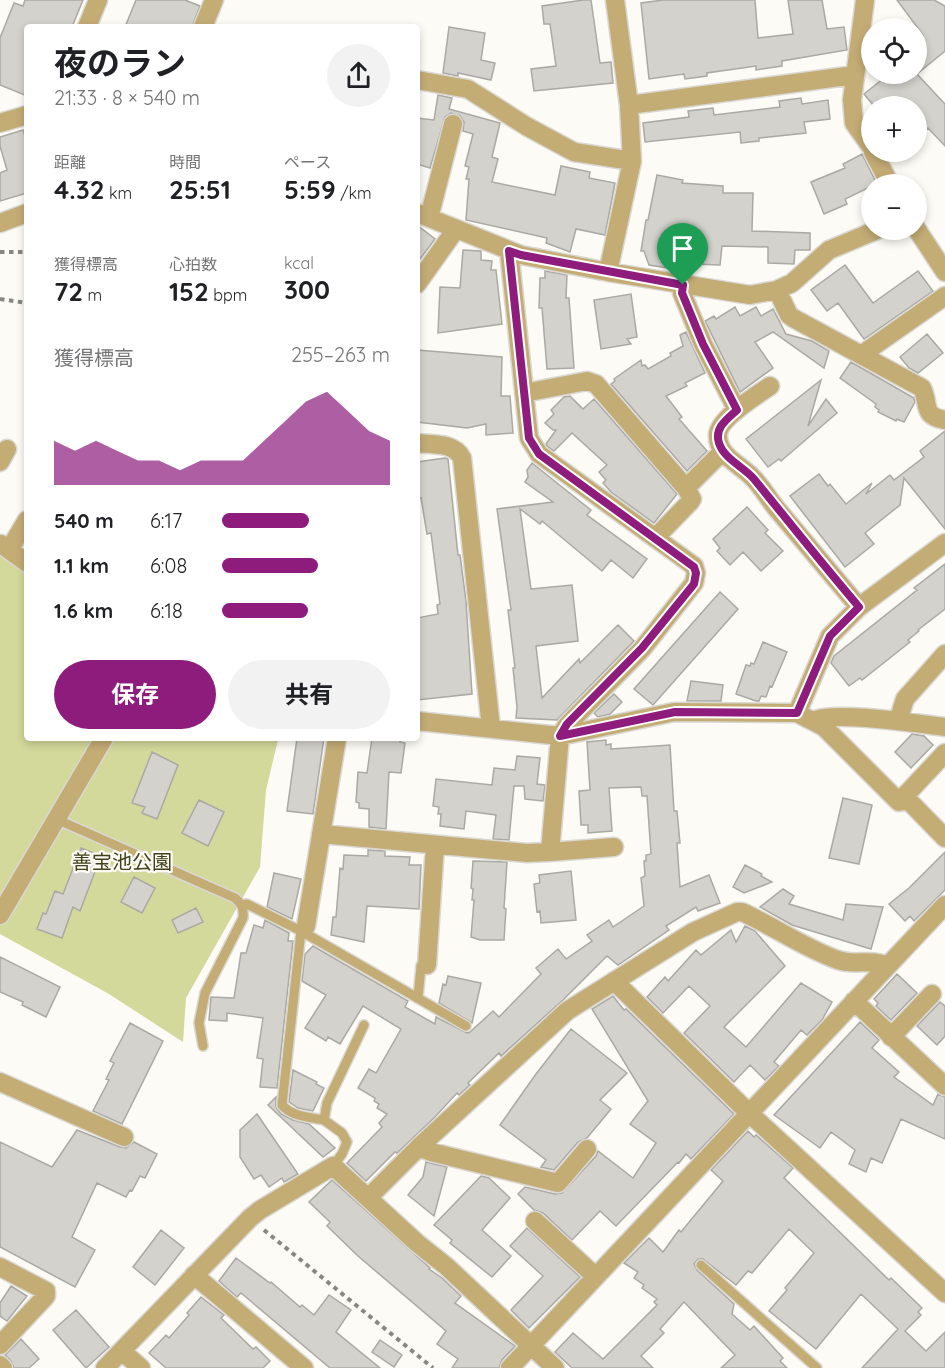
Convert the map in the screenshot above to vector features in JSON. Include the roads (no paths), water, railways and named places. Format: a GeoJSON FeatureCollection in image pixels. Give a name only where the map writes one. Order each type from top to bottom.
{"type":"FeatureCollection","features":[{"type":"Feature","properties":{"kind":"street"},"geometry":{"type":"LineString","coordinates":[[88,24],[98,0]]}},
{"type":"Feature","properties":{"kind":"street"},"geometry":{"type":"LineString","coordinates":[[204,24],[214,0]]}},
{"type":"Feature","properties":{"kind":"street"},"geometry":{"type":"LineString","coordinates":[[608,272],[632,161],[629,105],[615,0]]}},
{"type":"Feature","properties":{"kind":"street"},"geometry":{"type":"LineString","coordinates":[[861,134],[854,123],[852,100],[865,0]]}},
{"type":"Feature","properties":{"kind":"street"},"geometry":{"type":"LineString","coordinates":[[629,105],[855,75]]}},
{"type":"Feature","properties":{"kind":"street"},"geometry":{"type":"LineString","coordinates":[[420,80],[468,88],[526,126],[574,152],[632,161]]}},
{"type":"Feature","properties":{"kind":"street"},"geometry":{"type":"LineString","coordinates":[[0,123],[24,116]]}},
{"type":"Feature","properties":{"kind":"street"},"geometry":{"type":"LineString","coordinates":[[453,124],[423,215],[521,255],[739,295],[750,295],[777,290],[792,283],[836,246],[861,236]]}},
{"type":"Feature","properties":{"kind":"street"},"geometry":{"type":"LineString","coordinates":[[0,224],[24,214]]}},
{"type":"Feature","properties":{"kind":"street"},"geometry":{"type":"LineString","coordinates":[[420,280],[456,230]]}},
{"type":"Feature","properties":{"kind":"street"},"geometry":{"type":"LineString","coordinates":[[924,240],[945,272]]}},
{"type":"Feature","properties":{"kind":"street"},"geometry":{"type":"LineString","coordinates":[[509,251],[529,438],[534,447],[539,454],[694,567],[696,573],[694,584],[642,648],[567,724],[560,736],[550,852]]}},
{"type":"Feature","properties":{"kind":"street"},"geometry":{"type":"LineString","coordinates":[[683,285],[682,293],[703,344],[737,410]]}},
{"type":"Feature","properties":{"kind":"street"},"geometry":{"type":"LineString","coordinates":[[777,290],[789,315],[922,388],[928,412],[937,419],[945,420]]}},
{"type":"Feature","properties":{"kind":"street"},"geometry":{"type":"LineString","coordinates":[[861,355],[945,296]]}},
{"type":"Feature","properties":{"kind":"street"},"geometry":{"type":"LineString","coordinates":[[524,393],[587,381],[596,384],[686,488],[692,499],[655,538]]}},
{"type":"Feature","properties":{"kind":"street"},"geometry":{"type":"LineString","coordinates":[[770,386],[737,410],[719,428],[717,433],[719,444],[723,451],[752,477],[859,607]]}},
{"type":"Feature","properties":{"kind":"street"},"geometry":{"type":"LineString","coordinates":[[420,443],[450,446],[459,452],[462,458],[491,728]]}},
{"type":"Feature","properties":{"kind":"street"},"geometry":{"type":"LineString","coordinates":[[686,488],[723,451]]}},
{"type":"Feature","properties":{"kind":"street"},"geometry":{"type":"LineString","coordinates":[[24,524],[5,546],[24,561]]}},
{"type":"Feature","properties":{"kind":"street"},"geometry":{"type":"LineString","coordinates":[[805,717],[830,636],[859,607],[945,543]]}},
{"type":"Feature","properties":{"kind":"street"},"geometry":{"type":"LineString","coordinates":[[898,721],[905,699],[945,654]]}},
{"type":"Feature","properties":{"kind":"street"},"geometry":{"type":"LineString","coordinates":[[420,721],[560,736],[675,712],[819,718],[830,716],[945,727]]}},
{"type":"Feature","properties":{"kind":"street"},"geometry":{"type":"LineString","coordinates":[[805,717],[824,727],[899,802],[945,753]]}},
{"type":"Feature","properties":{"kind":"street"},"geometry":{"type":"LineString","coordinates":[[0,915],[102,741]]}},
{"type":"Feature","properties":{"kind":"street"},"geometry":{"type":"LineString","coordinates":[[304,928],[336,741]]}},
{"type":"Feature","properties":{"kind":"street"},"geometry":{"type":"LineString","coordinates":[[905,797],[945,838]]}},
{"type":"Feature","properties":{"kind":"street"},"geometry":{"type":"LineString","coordinates":[[321,834],[527,854],[614,847]]}},
{"type":"Feature","properties":{"kind":"street"},"geometry":{"type":"LineString","coordinates":[[427,965],[435,845]]}},
{"type":"Feature","properties":{"kind":"street"},"geometry":{"type":"LineString","coordinates":[[510,1368],[945,904]]}},
{"type":"Feature","properties":{"kind":"street"},"geometry":{"type":"LineString","coordinates":[[369,1197],[419,1147],[567,1011],[693,932],[737,912],[742,912],[839,961],[878,961],[887,966]]}},
{"type":"Feature","properties":{"kind":"street"},"geometry":{"type":"LineString","coordinates":[[614,981],[749,1113],[945,1293]]}},
{"type":"Feature","properties":{"kind":"street"},"geometry":{"type":"LineString","coordinates":[[891,1037],[932,994]]}},
{"type":"Feature","properties":{"kind":"street"},"geometry":{"type":"LineString","coordinates":[[854,1001],[945,1086]]}},
{"type":"Feature","properties":{"kind":"street"},"geometry":{"type":"LineString","coordinates":[[0,1082],[124,1137]]}},
{"type":"Feature","properties":{"kind":"street"},"geometry":{"type":"LineString","coordinates":[[419,1147],[431,1152],[558,1183],[587,1149]]}},
{"type":"Feature","properties":{"kind":"street"},"geometry":{"type":"LineString","coordinates":[[105,1368],[260,1209],[333,1166],[555,1368]]}},
{"type":"Feature","properties":{"kind":"street"},"geometry":{"type":"LineString","coordinates":[[535,1221],[595,1276]]}},
{"type":"Feature","properties":{"kind":"street"},"geometry":{"type":"LineString","coordinates":[[0,1267],[46,1291],[46,1296],[0,1345]]}},
{"type":"Feature","properties":{"kind":"street"},"geometry":{"type":"LineString","coordinates":[[194,1275],[304,1368]]}},
{"type":"Feature","properties":{"kind":"street"},"geometry":{"type":"LineString","coordinates":[[123,1352],[141,1368]]}},
{"type":"Feature","properties":{"kind":"lane"},"geometry":{"type":"LineString","coordinates":[[57,819],[235,898],[243,908],[243,918],[205,993],[199,1023],[202,1046]]}},
{"type":"Feature","properties":{"kind":"lane"},"geometry":{"type":"LineString","coordinates":[[241,905],[247,904],[304,928],[466,1026]]}},
{"type":"Feature","properties":{"kind":"lane"},"geometry":{"type":"LineString","coordinates":[[304,928],[282,1105],[285,1109],[300,1115],[324,1120],[342,1133],[347,1142],[333,1166]]}},
{"type":"Feature","properties":{"kind":"lane"},"geometry":{"type":"LineString","coordinates":[[418,998],[421,966],[427,965]]}},
{"type":"Feature","properties":{"kind":"lane"},"geometry":{"type":"LineString","coordinates":[[324,1120],[327,1102],[364,1025]]}},
{"type":"Feature","properties":{"kind":"lane"},"geometry":{"type":"LineString","coordinates":[[701,1265],[818,1368]]}},
{"type":"Feature","properties":{"kind":"park label","name":"善宝池公園"},"geometry":{"type":"Point","coordinates":[122,861]}}]}
